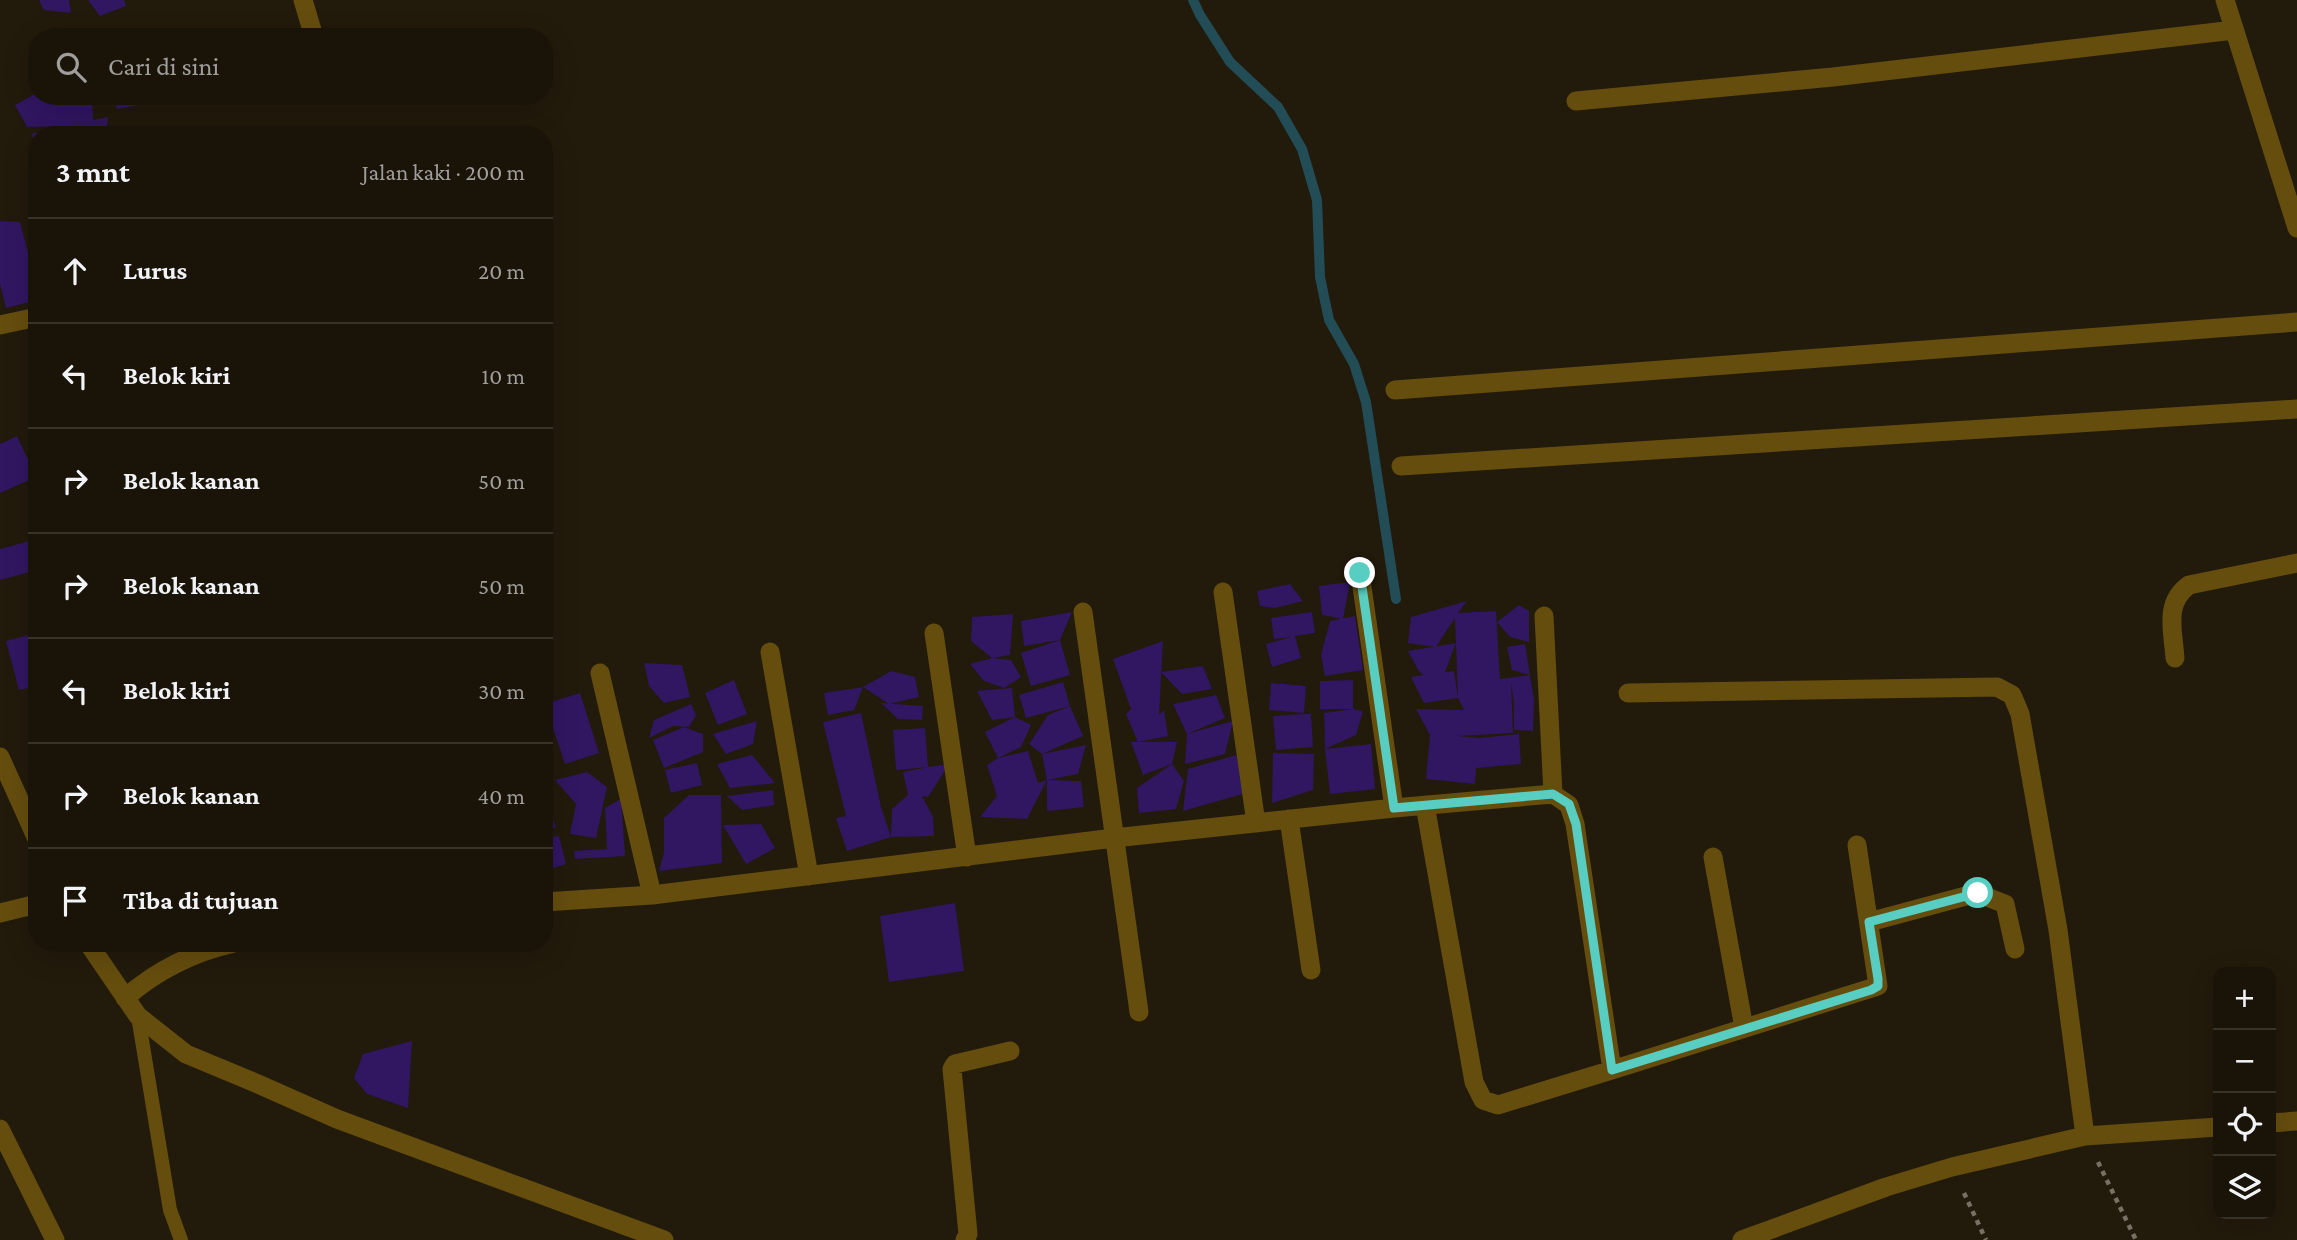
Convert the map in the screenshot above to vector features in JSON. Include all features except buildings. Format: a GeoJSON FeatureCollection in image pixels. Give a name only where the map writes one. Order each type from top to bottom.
{"type":"FeatureCollection","features":[{"type":"Feature","properties":{"kind":"street"},"geometry":{"type":"LineString","coordinates":[[303,0],[311,28]]}},
{"type":"Feature","properties":{"kind":"street"},"geometry":{"type":"LineString","coordinates":[[2225,0],[2297,228]]}},
{"type":"Feature","properties":{"kind":"street"},"geometry":{"type":"LineString","coordinates":[[1576,101],[1833,77],[2234,30]]}},
{"type":"Feature","properties":{"kind":"street"},"geometry":{"type":"LineString","coordinates":[[0,325],[28,319]]}},
{"type":"Feature","properties":{"kind":"street"},"geometry":{"type":"LineString","coordinates":[[1395,390],[2297,322]]}},
{"type":"Feature","properties":{"kind":"street"},"geometry":{"type":"LineString","coordinates":[[1401,466],[2297,409]]}},
{"type":"Feature","properties":{"kind":"street"},"geometry":{"type":"LineString","coordinates":[[2175,658],[2172,604],[2179,593],[2189,585],[2297,563]]}},
{"type":"Feature","properties":{"kind":"street"},"geometry":{"type":"LineString","coordinates":[[1360,573],[1394,808]]}},
{"type":"Feature","properties":{"kind":"street"},"geometry":{"type":"LineString","coordinates":[[1223,592],[1256,824]]}},
{"type":"Feature","properties":{"kind":"street"},"geometry":{"type":"LineString","coordinates":[[1083,612],[1139,1012]]}},
{"type":"Feature","properties":{"kind":"street"},"geometry":{"type":"LineString","coordinates":[[1544,617],[1553,794]]}},
{"type":"Feature","properties":{"kind":"street"},"geometry":{"type":"LineString","coordinates":[[934,633],[967,857]]}},
{"type":"Feature","properties":{"kind":"street"},"geometry":{"type":"LineString","coordinates":[[770,652],[809,876]]}},
{"type":"Feature","properties":{"kind":"street"},"geometry":{"type":"LineString","coordinates":[[600,673],[652,895]]}},
{"type":"Feature","properties":{"kind":"street"},"geometry":{"type":"LineString","coordinates":[[1628,693],[1997,687],[2012,695],[2020,714],[2058,930],[2085,1136]]}},
{"type":"Feature","properties":{"kind":"street"},"geometry":{"type":"LineString","coordinates":[[0,757],[28,819]]}},
{"type":"Feature","properties":{"kind":"street"},"geometry":{"type":"LineString","coordinates":[[553,901],[652,895],[1114,838],[1553,794],[1569,804],[1576,824],[1612,1070]]}},
{"type":"Feature","properties":{"kind":"street"},"geometry":{"type":"LineString","coordinates":[[1425,805],[1474,1083],[1483,1100],[1498,1105],[1878,986],[1857,845]]}},
{"type":"Feature","properties":{"kind":"street"},"geometry":{"type":"LineString","coordinates":[[1289,819],[1311,970]]}},
{"type":"Feature","properties":{"kind":"street"},"geometry":{"type":"LineString","coordinates":[[1713,857],[1744,1028]]}},
{"type":"Feature","properties":{"kind":"street"},"geometry":{"type":"LineString","coordinates":[[1869,922],[1978,893],[2005,904],[2015,948]]}},
{"type":"Feature","properties":{"kind":"street"},"geometry":{"type":"LineString","coordinates":[[0,913],[28,906]]}},
{"type":"Feature","properties":{"kind":"street"},"geometry":{"type":"LineString","coordinates":[[94,952],[138,1016],[186,1054],[337,1119],[664,1240]]}},
{"type":"Feature","properties":{"kind":"street"},"geometry":{"type":"LineString","coordinates":[[125,998],[147,979],[203,952]]}},
{"type":"Feature","properties":{"kind":"street"},"geometry":{"type":"LineString","coordinates":[[965,1240],[968,1234],[951,1069],[955,1064],[1010,1051]]}},
{"type":"Feature","properties":{"kind":"street"},"geometry":{"type":"LineString","coordinates":[[2276,1123],[2297,1121]]}},
{"type":"Feature","properties":{"kind":"street"},"geometry":{"type":"LineString","coordinates":[[1742,1240],[1886,1187],[1952,1167],[2085,1136],[2213,1127]]}},
{"type":"Feature","properties":{"kind":"street"},"geometry":{"type":"LineString","coordinates":[[0,1129],[55,1240]]}},
{"type":"Feature","properties":{"kind":"lane"},"geometry":{"type":"LineString","coordinates":[[138,1016],[170,1210],[181,1240]]}},
{"type":"Feature","properties":{"kind":"path"},"geometry":{"type":"LineString","coordinates":[[2085,1136],[2136,1240]]}},
{"type":"Feature","properties":{"kind":"path"},"geometry":{"type":"LineString","coordinates":[[1952,1167],[1986,1240]]}},
{"type":"Feature","properties":{"kind":"waterway"},"geometry":{"type":"LineString","coordinates":[[1193,0],[1230,62],[1278,107],[1302,149],[1317,200],[1320,277],[1329,320],[1354,364],[1366,402],[1396,599]]}},
{"type":"Feature","properties":{"kind":"route"},"geometry":{"type":"LineString","coordinates":[[1360,573],[1394,808],[1553,794],[1569,804],[1576,824],[1612,1070],[1871,990],[1878,986],[1878,979],[1869,922],[1978,893]]}}]}
